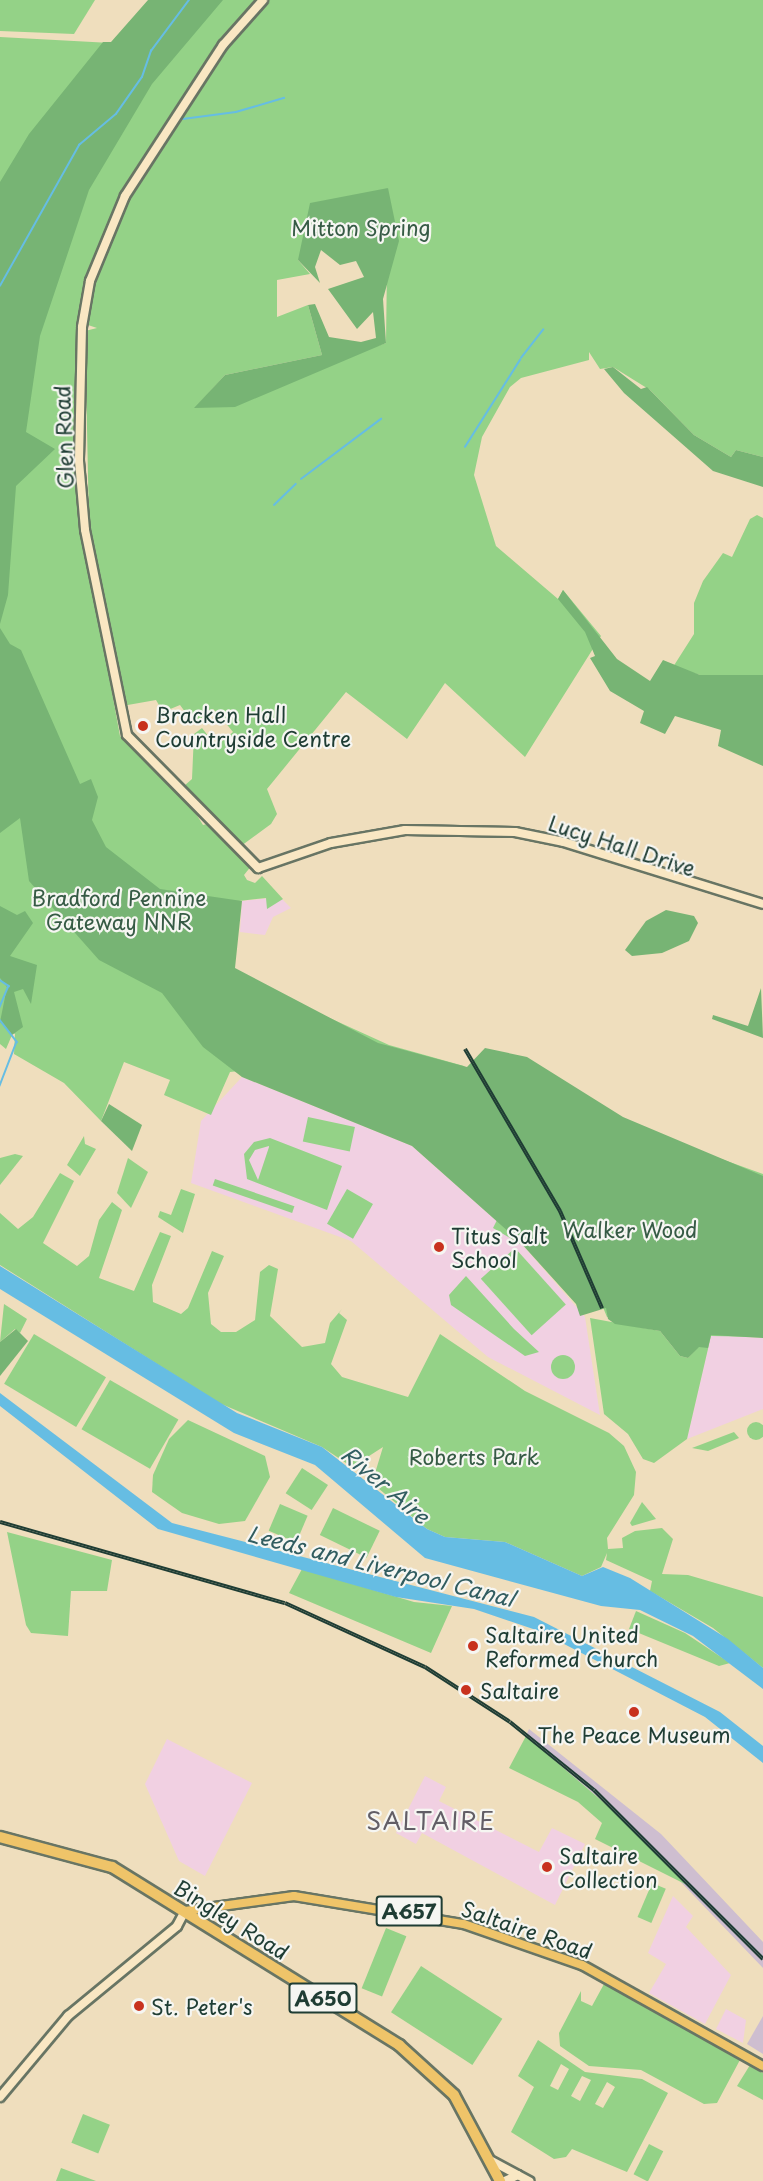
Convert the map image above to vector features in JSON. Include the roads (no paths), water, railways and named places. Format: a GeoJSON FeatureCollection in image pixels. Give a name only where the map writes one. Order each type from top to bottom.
{"type":"FeatureCollection","features":[{"type":"Feature","properties":{"kind":"highway","name":"Bingley Road"},"geometry":{"type":"LineString","coordinates":[[0,1837],[112,1867],[420,2060],[454,2095],[472,2125],[488,2159]]}},
{"type":"Feature","properties":{"kind":"highway","name":"A650"},"geometry":{"type":"LineString","coordinates":[[488,2159],[500,2181]]}},
{"type":"Feature","properties":{"kind":"main road","name":"Saltaire Road"},"geometry":{"type":"LineString","coordinates":[[185,1911],[294,1896],[464,1924],[582,1965],[763,2066]]}},
{"type":"Feature","properties":{"kind":"street","name":"Glen Road"},"geometry":{"type":"LineString","coordinates":[[258,868],[127,735],[85,530],[79,359],[90,281],[115,216],[186,98],[264,0]]}},
{"type":"Feature","properties":{"kind":"street","name":"Lucy Hall Drive"},"geometry":{"type":"LineString","coordinates":[[258,868],[331,843],[405,830],[515,832],[564,842],[763,904]]}},
{"type":"Feature","properties":{"kind":"street"},"geometry":{"type":"LineString","coordinates":[[0,2097],[68,2016],[177,1926],[185,1911]]}},
{"type":"Feature","properties":{"kind":"street"},"geometry":{"type":"LineString","coordinates":[[488,2159],[529,2181]]}},
{"type":"Feature","properties":{"kind":"street"},"geometry":{"type":"LineString","coordinates":[[505,2181],[518,2175]]}},
{"type":"Feature","properties":{"kind":"water","name":"River Aire"},"geometry":{"type":"Polygon","coordinates":[[[0,1266],[237,1413],[322,1447],[427,1529],[445,1537],[505,1542],[582,1576],[603,1567],[630,1578],[728,1639],[763,1668],[763,1689],[693,1636],[640,1610],[601,1606],[425,1558],[315,1465],[234,1433],[0,1289],[0,1266]]]}},
{"type":"Feature","properties":{"kind":"water"},"geometry":{"type":"Polygon","coordinates":[[[0,1393],[172,1523],[534,1617],[720,1712],[763,1746],[763,1763],[705,1717],[539,1631],[474,1609],[396,1597],[158,1529],[0,1406],[0,1393]]]}},
{"type":"Feature","properties":{"kind":"waterway"},"geometry":{"type":"LineString","coordinates":[[0,286],[79,145],[116,114],[142,77],[151,51],[189,0]]}},
{"type":"Feature","properties":{"kind":"waterway"},"geometry":{"type":"LineString","coordinates":[[183,119],[236,112],[284,98]]}},
{"type":"Feature","properties":{"kind":"waterway"},"geometry":{"type":"LineString","coordinates":[[521,358],[543,330]]}},
{"type":"Feature","properties":{"kind":"waterway"},"geometry":{"type":"LineString","coordinates":[[465,447],[520,360]]}},
{"type":"Feature","properties":{"kind":"waterway"},"geometry":{"type":"LineString","coordinates":[[301,479],[381,419]]}},
{"type":"Feature","properties":{"kind":"waterway"},"geometry":{"type":"LineString","coordinates":[[274,505],[296,484]]}},
{"type":"Feature","properties":{"kind":"waterway"},"geometry":{"type":"LineString","coordinates":[[0,980],[9,986],[0,1007]]}},
{"type":"Feature","properties":{"kind":"waterway"},"geometry":{"type":"LineString","coordinates":[[0,1020],[17,1042],[0,1086]]}},
{"type":"Feature","properties":{"kind":"railway"},"geometry":{"type":"LineString","coordinates":[[465,1049],[560,1211],[602,1308]]}},
{"type":"Feature","properties":{"kind":"railway"},"geometry":{"type":"LineString","coordinates":[[0,1522],[285,1603],[425,1667],[510,1722],[594,1790],[763,1959]]}},
{"type":"Feature","properties":{"kind":"place","name":"Bracken Hall Countryside Centre"},"geometry":{"type":"Point","coordinates":[143,726]}},
{"type":"Feature","properties":{"kind":"place","name":"Titus Salt School"},"geometry":{"type":"Point","coordinates":[439,1247]}},
{"type":"Feature","properties":{"kind":"place","name":"Saltaire United Reformed Church"},"geometry":{"type":"Point","coordinates":[473,1646]}},
{"type":"Feature","properties":{"kind":"place","name":"Saltaire"},"geometry":{"type":"Point","coordinates":[466,1690]}},
{"type":"Feature","properties":{"kind":"place","name":"The Peace Museum"},"geometry":{"type":"Point","coordinates":[634,1712]}},
{"type":"Feature","properties":{"kind":"place","name":"Saltaire Collection"},"geometry":{"type":"Point","coordinates":[547,1867]}},
{"type":"Feature","properties":{"kind":"place","name":"St. Peter's"},"geometry":{"type":"Point","coordinates":[139,2006]}},
{"type":"Feature","properties":{"kind":"district","name":"SALTAIRE"},"geometry":{"type":"Point","coordinates":[431,1821]}},
{"type":"Feature","properties":{"kind":"park label","name":"Mitton Spring"},"geometry":{"type":"Point","coordinates":[361,227]}},
{"type":"Feature","properties":{"kind":"park label","name":"Bradford Pennine Gateway NNR"},"geometry":{"type":"Point","coordinates":[119,909]}},
{"type":"Feature","properties":{"kind":"park label","name":"Walker Wood"},"geometry":{"type":"Point","coordinates":[630,1229]}},
{"type":"Feature","properties":{"kind":"park label","name":"Roberts Park"},"geometry":{"type":"Point","coordinates":[474,1456]}},
{"type":"Feature","properties":{"kind":"water label","name":"Leeds and Liverpool Canal"},"geometry":{"type":"Point","coordinates":[381,1565]}}]}
